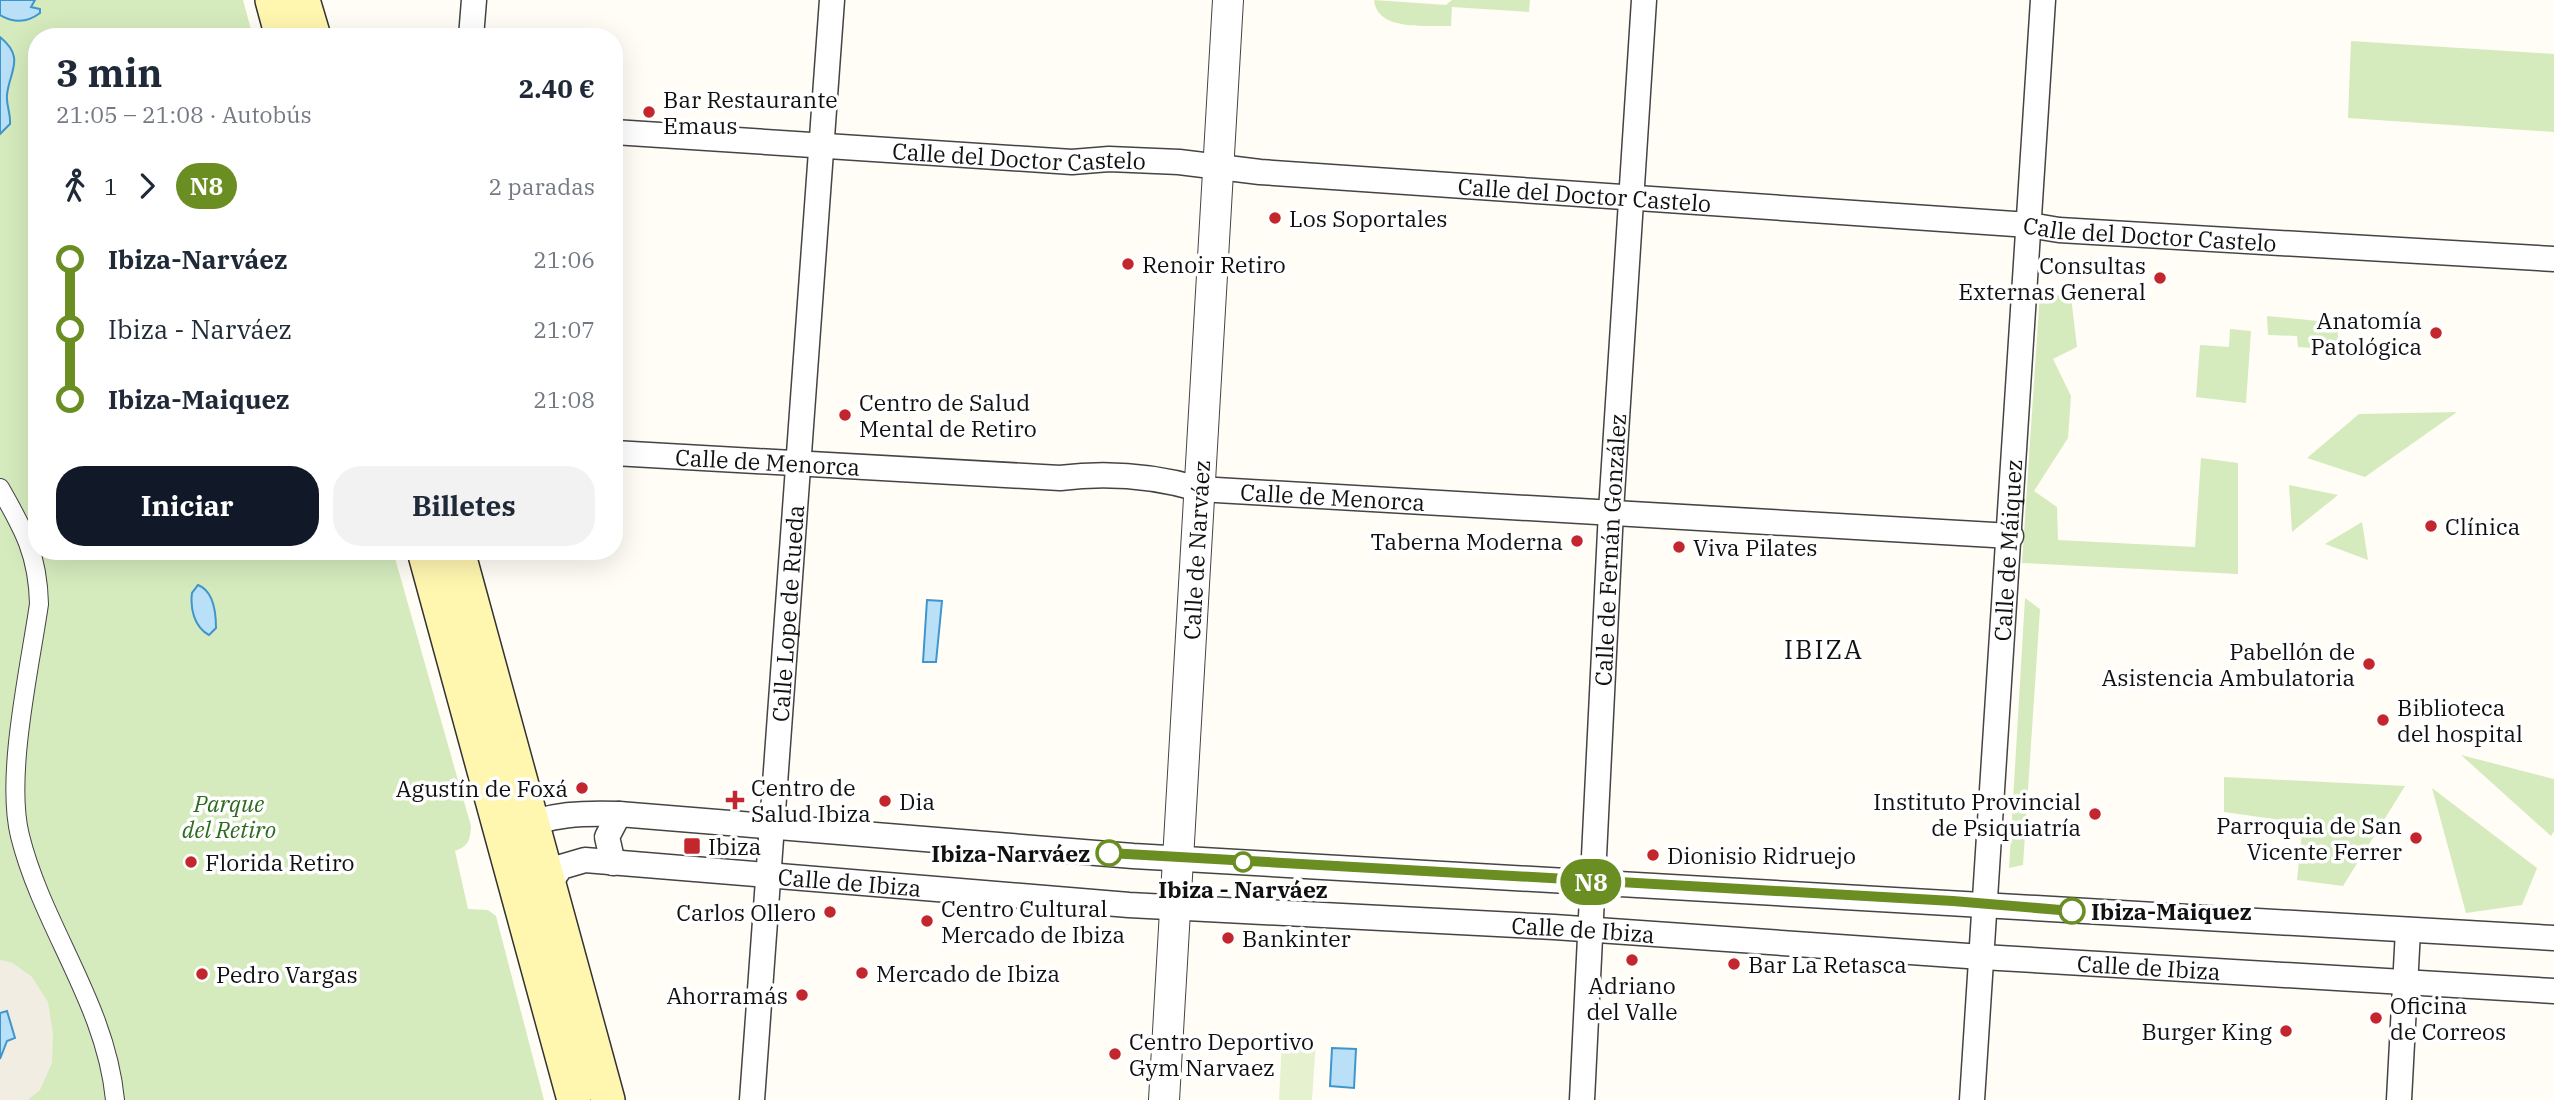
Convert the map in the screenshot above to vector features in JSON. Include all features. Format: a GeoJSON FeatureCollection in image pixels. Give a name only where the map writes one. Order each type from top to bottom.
{"type":"FeatureCollection","features":[{"type":"Feature","properties":{"kind":"main road"},"geometry":{"type":"LineString","coordinates":[[284,16],[301,28]]}},
{"type":"Feature","properties":{"kind":"main road"},"geometry":{"type":"LineString","coordinates":[[427,560],[574,1100]]}},
{"type":"Feature","properties":{"kind":"main road"},"geometry":{"type":"LineString","coordinates":[[460,560],[608,1100]]}},
{"type":"Feature","properties":{"kind":"street"},"geometry":{"type":"LineString","coordinates":[[472,28],[474,0]]}},
{"type":"Feature","properties":{"kind":"street","name":"Calle Lope de Rueda"},"geometry":{"type":"LineString","coordinates":[[752,1100],[832,0]]}},
{"type":"Feature","properties":{"kind":"street","name":"Calle de Narváez"},"geometry":{"type":"LineString","coordinates":[[1164,1100],[1228,0]]}},
{"type":"Feature","properties":{"kind":"street","name":"Calle de Fernán González"},"geometry":{"type":"LineString","coordinates":[[1582,1100],[1611,511],[1634,198],[1644,0]]}},
{"type":"Feature","properties":{"kind":"street","name":"Calle de Máiquez"},"geometry":{"type":"LineString","coordinates":[[1972,1100],[2011,536],[2043,0]]}},
{"type":"Feature","properties":{"kind":"street","name":"Calle del Doctor Castelo"},"geometry":{"type":"LineString","coordinates":[[623,133],[1072,162],[1109,159],[1219,166],[2029,225],[2072,231],[2554,259]]}},
{"type":"Feature","properties":{"kind":"street","name":"Calle de Menorca"},"geometry":{"type":"LineString","coordinates":[[623,454],[1060,478],[1088,474],[1161,478],[1199,489],[2011,536]]}},
{"type":"Feature","properties":{"kind":"street"},"geometry":{"type":"LineString","coordinates":[[0,488],[28,540]]}},
{"type":"Feature","properties":{"kind":"street"},"geometry":{"type":"LineString","coordinates":[[35,560],[39,604],[17,772],[19,833],[39,889],[90,1001],[109,1058],[115,1100]]}},
{"type":"Feature","properties":{"kind":"street","name":"Calle de Ibiza"},"geometry":{"type":"LineString","coordinates":[[533,823],[582,813],[619,814],[1179,858],[2554,938]]}},
{"type":"Feature","properties":{"kind":"street"},"geometry":{"type":"LineString","coordinates":[[613,863],[607,837],[619,814]]}},
{"type":"Feature","properties":{"kind":"street"},"geometry":{"type":"LineString","coordinates":[[508,853],[518,830],[533,823]]}},
{"type":"Feature","properties":{"kind":"street","name":"Calle de Ibiza"},"geometry":{"type":"LineString","coordinates":[[550,883],[555,872],[568,863],[580,860],[770,874],[981,894],[1175,907],[1590,929],[1982,957],[2554,991]]}},
{"type":"Feature","properties":{"kind":"street"},"geometry":{"type":"LineString","coordinates":[[2399,1100],[2408,930]]}},
{"type":"Feature","properties":{"kind":"green space","name":"Parque del Retiro"},"geometry":{"type":"Polygon","coordinates":[[[0,0],[243,0],[251,28],[28,28],[28,560],[396,560],[471,826],[468,842],[455,851],[468,909],[488,910],[496,916],[544,1100],[0,1100],[0,0]]]}},
{"type":"Feature","properties":{"kind":"green space"},"geometry":{"type":"Polygon","coordinates":[[[1374,0],[1446,5],[1452,0],[1530,0],[1529,12],[1452,7],[1451,26],[1429,26],[1393,22],[1377,10],[1374,0]]]}},
{"type":"Feature","properties":{"kind":"green space"},"geometry":{"type":"Polygon","coordinates":[[[2351,41],[2554,54],[2554,132],[2348,118],[2351,41]]]}},
{"type":"Feature","properties":{"kind":"green space"},"geometry":{"type":"Polygon","coordinates":[[[2040,292],[2071,297],[2077,347],[2053,359],[2071,396],[2068,438],[2034,491],[2057,507],[2058,540],[2195,547],[2201,458],[2238,463],[2238,574],[2022,563],[2040,292]]]}},
{"type":"Feature","properties":{"kind":"green space"},"geometry":{"type":"Polygon","coordinates":[[[2267,316],[2338,323],[2338,350],[2298,347],[2297,336],[2268,335],[2267,316]]]}},
{"type":"Feature","properties":{"kind":"green space"},"geometry":{"type":"Polygon","coordinates":[[[2230,329],[2251,331],[2246,403],[2196,397],[2200,345],[2229,347],[2230,329]]]}},
{"type":"Feature","properties":{"kind":"green space"},"geometry":{"type":"Polygon","coordinates":[[[2457,412],[2365,477],[2307,458],[2359,414],[2457,412]]]}},
{"type":"Feature","properties":{"kind":"green space"},"geometry":{"type":"Polygon","coordinates":[[[2289,485],[2338,495],[2292,532],[2289,485]]]}},
{"type":"Feature","properties":{"kind":"green space"},"geometry":{"type":"Polygon","coordinates":[[[2362,522],[2368,560],[2325,544],[2362,522]]]}},
{"type":"Feature","properties":{"kind":"green space"},"geometry":{"type":"Polygon","coordinates":[[[2025,598],[2040,609],[2023,865],[2009,868],[2025,598]]]}},
{"type":"Feature","properties":{"kind":"green space"},"geometry":{"type":"Polygon","coordinates":[[[2461,755],[2554,779],[2554,831],[2551,836],[2461,755]]]}},
{"type":"Feature","properties":{"kind":"green space"},"geometry":{"type":"Polygon","coordinates":[[[2224,777],[2405,786],[2343,886],[2297,880],[2303,823],[2224,812],[2224,777]]]}},
{"type":"Feature","properties":{"kind":"green space"},"geometry":{"type":"Polygon","coordinates":[[[2432,788],[2537,868],[2522,905],[2466,913],[2432,788]]]}},
{"type":"Feature","properties":{"kind":"green space"},"geometry":{"type":"Polygon","coordinates":[[[1282,1040],[1316,1042],[1312,1100],[1279,1100],[1282,1040]]]}},
{"type":"Feature","properties":{"kind":"shaded area"},"geometry":{"type":"Polygon","coordinates":[[[0,960],[13,963],[32,977],[48,1002],[53,1034],[52,1063],[40,1090],[28,1100],[0,1100],[0,960]]]}},
{"type":"Feature","properties":{"kind":"water"},"geometry":{"type":"Polygon","coordinates":[[[0,0],[35,0],[31,7],[40,9],[40,13],[20,21],[10,19],[0,15],[0,0]]]}},
{"type":"Feature","properties":{"kind":"water"},"geometry":{"type":"Polygon","coordinates":[[[0,37],[12,52],[14,65],[7,95],[10,124],[0,134],[0,37]]]}},
{"type":"Feature","properties":{"kind":"water"},"geometry":{"type":"Polygon","coordinates":[[[198,585],[208,592],[215,609],[216,628],[209,635],[200,627],[193,611],[192,593],[198,585]]]}},
{"type":"Feature","properties":{"kind":"water"},"geometry":{"type":"Polygon","coordinates":[[[927,600],[942,601],[936,662],[923,662],[927,600]]]}},
{"type":"Feature","properties":{"kind":"water"},"geometry":{"type":"Polygon","coordinates":[[[7,1011],[15,1038],[7,1041],[0,1059],[0,1013],[7,1011]]]}},
{"type":"Feature","properties":{"kind":"water"},"geometry":{"type":"Polygon","coordinates":[[[1332,1048],[1356,1049],[1354,1088],[1330,1086],[1332,1048]]]}},
{"type":"Feature","properties":{"kind":"bus line","name":"N8"},"geometry":{"type":"LineString","coordinates":[[1109,853],[1953,901],[2072,911]]}},
{"type":"Feature","properties":{"kind":"place","name":"Bar Restaurante Emaus"},"geometry":{"type":"Point","coordinates":[649,112]}},
{"type":"Feature","properties":{"kind":"place","name":"Los Soportales"},"geometry":{"type":"Point","coordinates":[1275,218]}},
{"type":"Feature","properties":{"kind":"place","name":"Renoir Retiro"},"geometry":{"type":"Point","coordinates":[1128,264]}},
{"type":"Feature","properties":{"kind":"place","name":"Consultas Externas General"},"geometry":{"type":"Point","coordinates":[2160,278]}},
{"type":"Feature","properties":{"kind":"place","name":"Anatomía Patológica"},"geometry":{"type":"Point","coordinates":[2436,333]}},
{"type":"Feature","properties":{"kind":"place","name":"Centro de Salud Mental de Retiro"},"geometry":{"type":"Point","coordinates":[845,415]}},
{"type":"Feature","properties":{"kind":"place","name":"Clínica"},"geometry":{"type":"Point","coordinates":[2431,526]}},
{"type":"Feature","properties":{"kind":"place","name":"Taberna Moderna"},"geometry":{"type":"Point","coordinates":[1577,541]}},
{"type":"Feature","properties":{"kind":"place","name":"Viva Pilates"},"geometry":{"type":"Point","coordinates":[1679,547]}},
{"type":"Feature","properties":{"kind":"place","name":"Pabellón de Asistencia Ambulatoria"},"geometry":{"type":"Point","coordinates":[2369,664]}},
{"type":"Feature","properties":{"kind":"place","name":"Biblioteca del hospital"},"geometry":{"type":"Point","coordinates":[2383,720]}},
{"type":"Feature","properties":{"kind":"place","name":"Agustín de Foxá"},"geometry":{"type":"Point","coordinates":[582,788]}},
{"type":"Feature","properties":{"kind":"place","name":"Centro de Salud Ibiza"},"geometry":{"type":"Point","coordinates":[735,800]}},
{"type":"Feature","properties":{"kind":"place","name":"Dia"},"geometry":{"type":"Point","coordinates":[885,801]}},
{"type":"Feature","properties":{"kind":"place","name":"Instituto Provincial de Psiquiatría"},"geometry":{"type":"Point","coordinates":[2095,814]}},
{"type":"Feature","properties":{"kind":"place","name":"Parroquia de San Vicente Ferrer"},"geometry":{"type":"Point","coordinates":[2416,838]}},
{"type":"Feature","properties":{"kind":"place","name":"Ibiza"},"geometry":{"type":"Point","coordinates":[692,846]}},
{"type":"Feature","properties":{"kind":"place","name":"Ibiza-Narváez"},"geometry":{"type":"Point","coordinates":[1109,853]}},
{"type":"Feature","properties":{"kind":"place","name":"Dionisio Ridruejo"},"geometry":{"type":"Point","coordinates":[1653,855]}},
{"type":"Feature","properties":{"kind":"place","name":"Florida Retiro"},"geometry":{"type":"Point","coordinates":[191,862]}},
{"type":"Feature","properties":{"kind":"place","name":"Ibiza - Narváez"},"geometry":{"type":"Point","coordinates":[1243,862]}},
{"type":"Feature","properties":{"kind":"place","name":"Ibiza-Maiquez"},"geometry":{"type":"Point","coordinates":[2072,911]}},
{"type":"Feature","properties":{"kind":"place","name":"Carlos Ollero"},"geometry":{"type":"Point","coordinates":[830,912]}},
{"type":"Feature","properties":{"kind":"place","name":"Centro Cultural Mercado de Ibiza"},"geometry":{"type":"Point","coordinates":[927,921]}},
{"type":"Feature","properties":{"kind":"place","name":"Bankinter"},"geometry":{"type":"Point","coordinates":[1228,938]}},
{"type":"Feature","properties":{"kind":"place","name":"Adriano del Valle"},"geometry":{"type":"Point","coordinates":[1632,960]}},
{"type":"Feature","properties":{"kind":"place","name":"Bar La Retasca"},"geometry":{"type":"Point","coordinates":[1734,964]}},
{"type":"Feature","properties":{"kind":"place","name":"Mercado de Ibiza"},"geometry":{"type":"Point","coordinates":[862,973]}},
{"type":"Feature","properties":{"kind":"place","name":"Pedro Vargas"},"geometry":{"type":"Point","coordinates":[202,974]}},
{"type":"Feature","properties":{"kind":"place","name":"Ahorramás"},"geometry":{"type":"Point","coordinates":[802,995]}},
{"type":"Feature","properties":{"kind":"place","name":"Oficina de Correos"},"geometry":{"type":"Point","coordinates":[2376,1018]}},
{"type":"Feature","properties":{"kind":"place","name":"Burger King"},"geometry":{"type":"Point","coordinates":[2286,1031]}},
{"type":"Feature","properties":{"kind":"place","name":"Centro Deportivo Gym Narvaez"},"geometry":{"type":"Point","coordinates":[1115,1054]}},
{"type":"Feature","properties":{"kind":"district","name":"IBIZA"},"geometry":{"type":"Point","coordinates":[1824,649]}}]}
